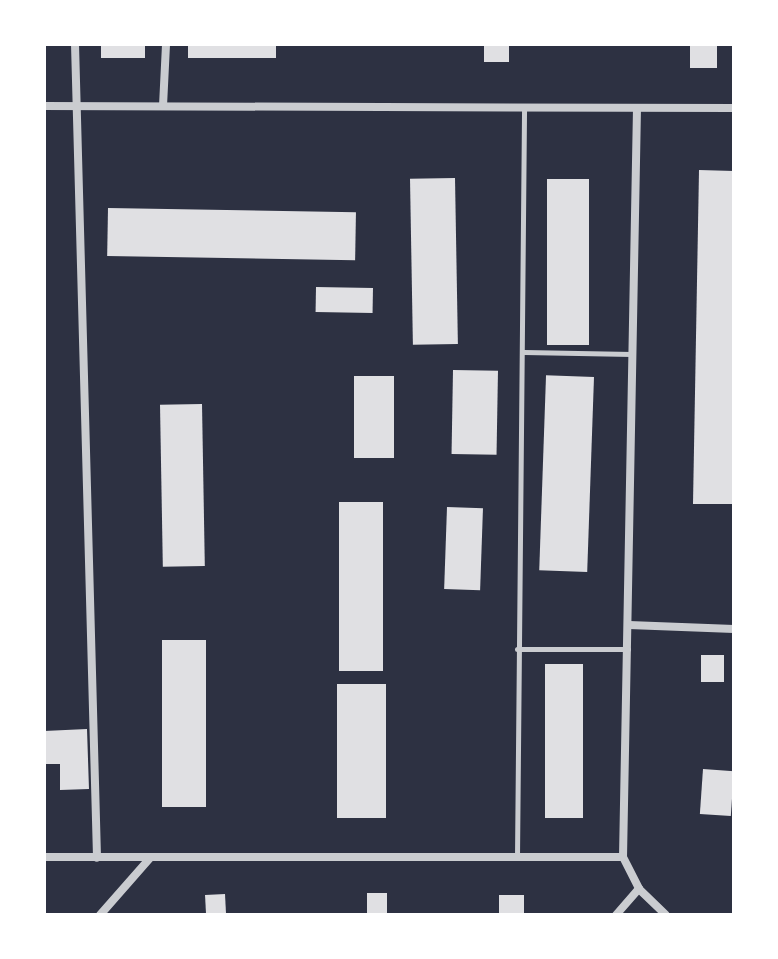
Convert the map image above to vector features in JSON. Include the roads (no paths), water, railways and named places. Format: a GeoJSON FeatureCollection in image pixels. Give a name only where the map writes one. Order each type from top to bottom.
{"type":"FeatureCollection","features":[{"type":"Feature","properties":{"kind":"street"},"geometry":{"type":"LineString","coordinates":[[75,44],[97,858]]}},
{"type":"Feature","properties":{"kind":"street"},"geometry":{"type":"LineString","coordinates":[[163,106],[166,44]]}},
{"type":"Feature","properties":{"kind":"street"},"geometry":{"type":"LineString","coordinates":[[44,106],[734,108]]}},
{"type":"Feature","properties":{"kind":"street"},"geometry":{"type":"LineString","coordinates":[[637,108],[623,857],[639,889],[666,915]]}},
{"type":"Feature","properties":{"kind":"street"},"geometry":{"type":"LineString","coordinates":[[629,625],[734,629]]}},
{"type":"Feature","properties":{"kind":"street"},"geometry":{"type":"LineString","coordinates":[[44,857],[623,857]]}},
{"type":"Feature","properties":{"kind":"street"},"geometry":{"type":"LineString","coordinates":[[100,915],[150,858]]}},
{"type":"Feature","properties":{"kind":"street"},"geometry":{"type":"LineString","coordinates":[[616,915],[639,889]]}},
{"type":"Feature","properties":{"kind":"lane"},"geometry":{"type":"LineString","coordinates":[[517,857],[524,107]]}},
{"type":"Feature","properties":{"kind":"lane"},"geometry":{"type":"LineString","coordinates":[[524,352],[632,354]]}},
{"type":"Feature","properties":{"kind":"lane"},"geometry":{"type":"LineString","coordinates":[[517,649],[628,649]]}}]}
